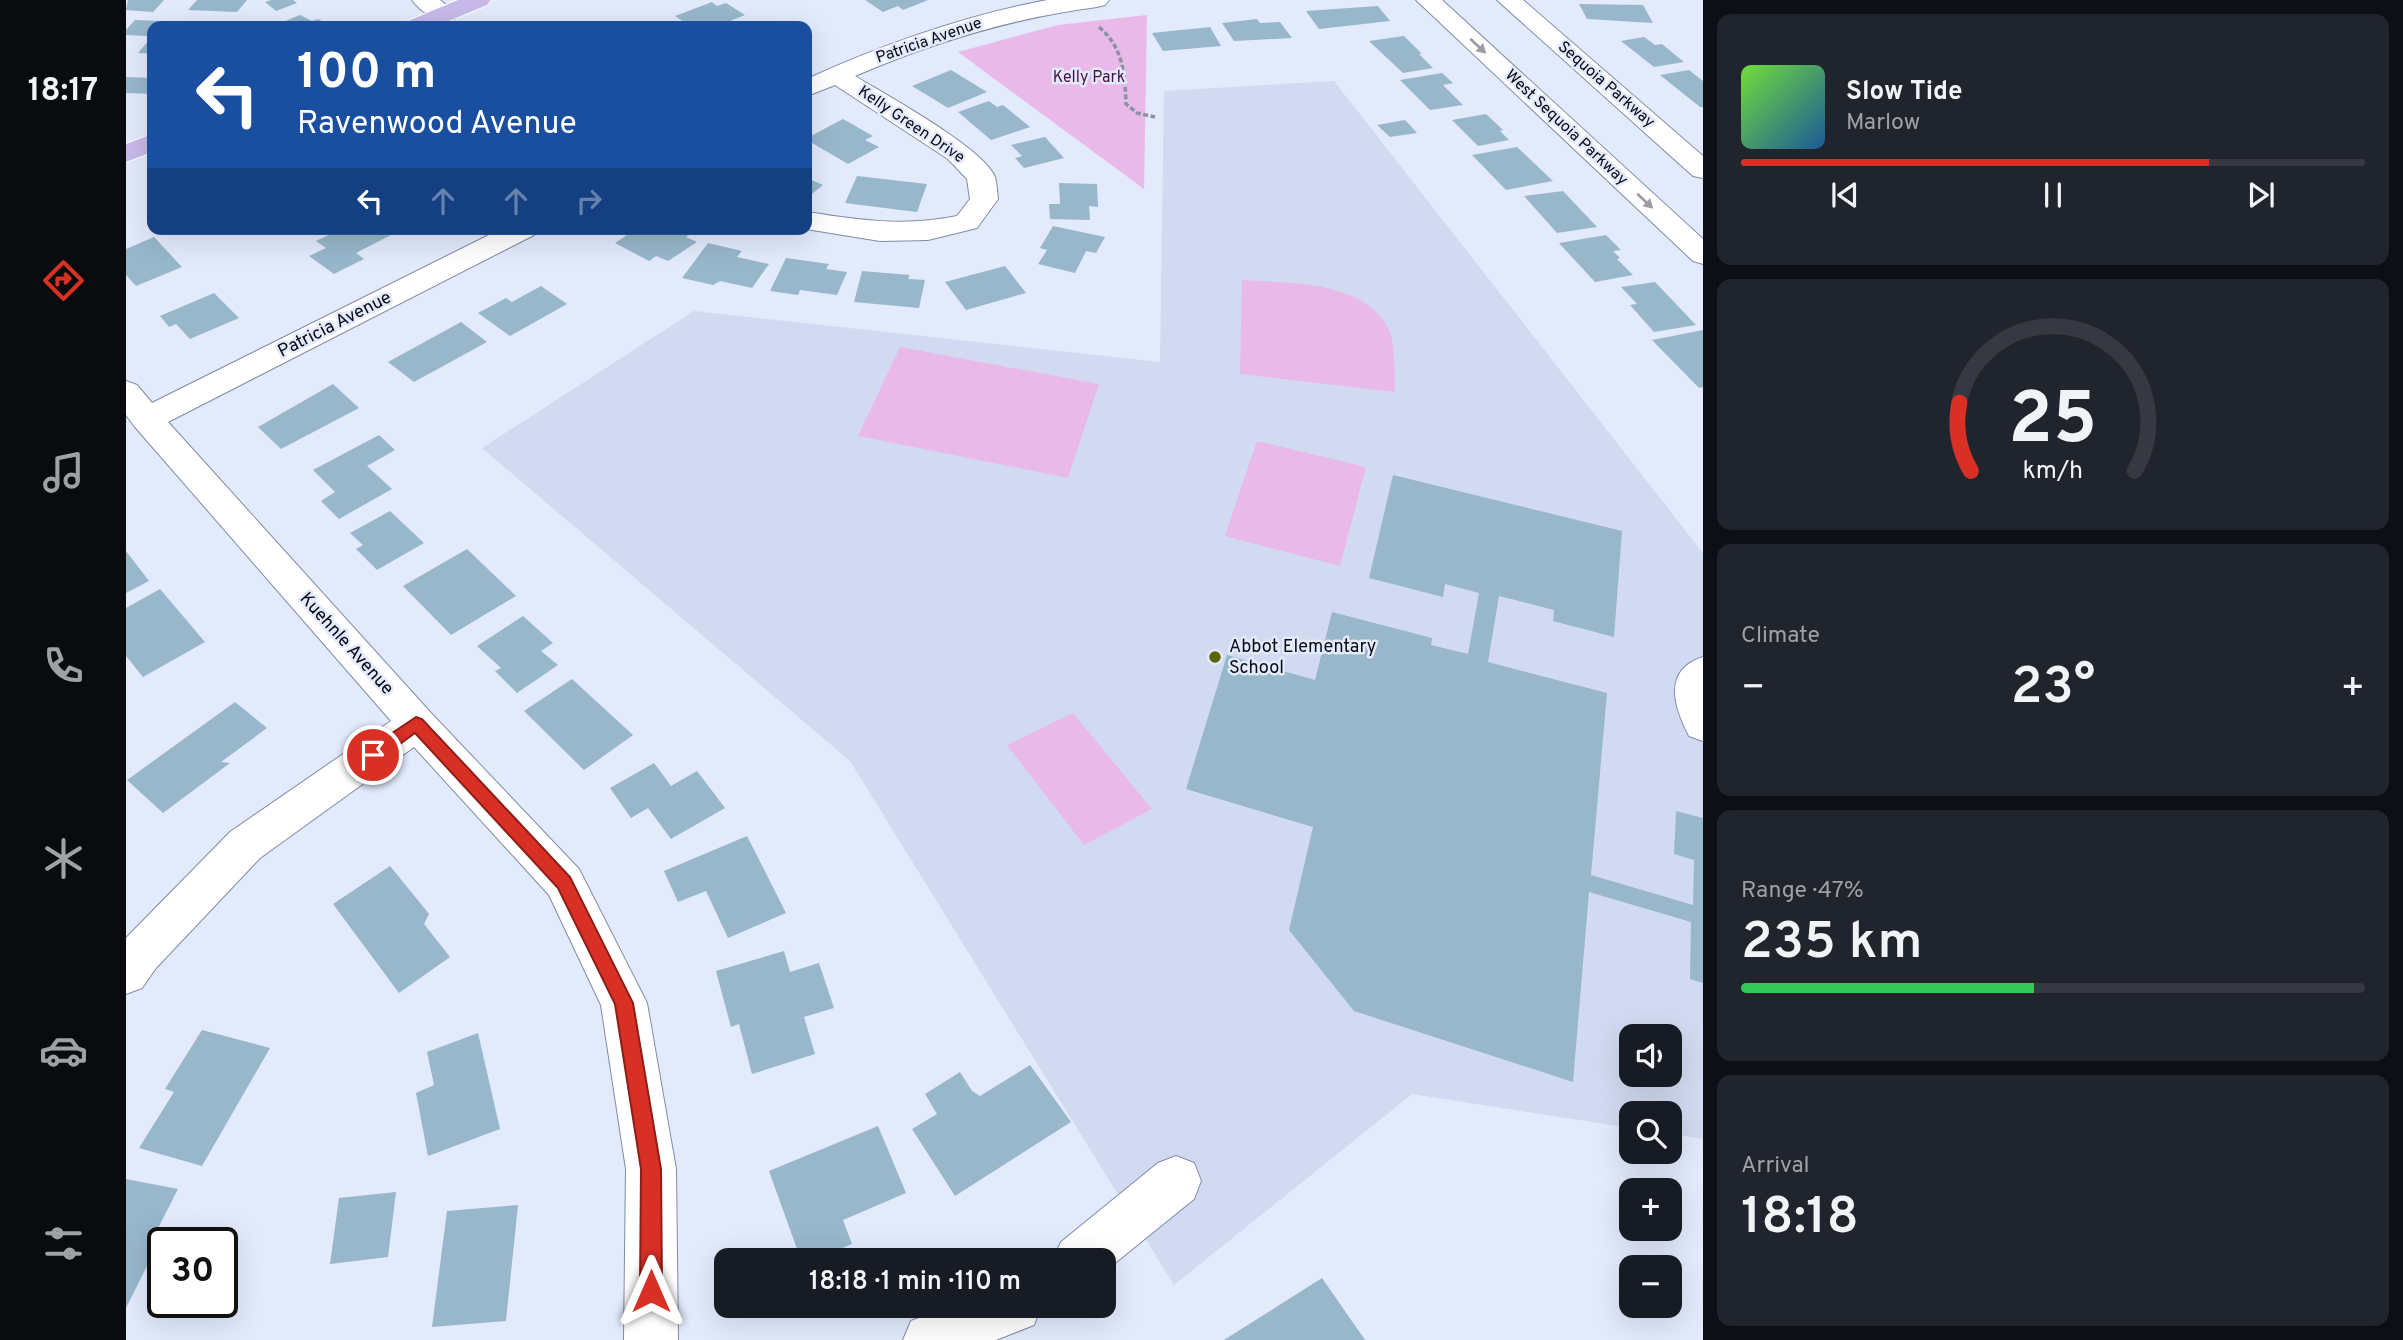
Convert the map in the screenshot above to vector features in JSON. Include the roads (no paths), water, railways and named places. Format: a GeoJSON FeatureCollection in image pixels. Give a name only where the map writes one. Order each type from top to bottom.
{"type":"FeatureCollection","features":[{"type":"Feature","properties":{"kind":"main road"},"geometry":{"type":"LineString","coordinates":[[430,21],[480,0]]}},
{"type":"Feature","properties":{"kind":"main road"},"geometry":{"type":"LineString","coordinates":[[126,153],[147,144]]}},
{"type":"Feature","properties":{"kind":"street"},"geometry":{"type":"LineString","coordinates":[[424,0],[446,14]]}},
{"type":"Feature","properties":{"kind":"street","name":"Patricia Avenue"},"geometry":{"type":"LineString","coordinates":[[812,86],[835,74],[965,26],[1066,3],[1097,0]]}},
{"type":"Feature","properties":{"kind":"street","name":"West Sequoia Parkway"},"geometry":{"type":"LineString","coordinates":[[1428,0],[1703,255]]}},
{"type":"Feature","properties":{"kind":"street","name":"Sequoia Parkway"},"geometry":{"type":"LineString","coordinates":[[1509,0],[1703,170]]}},
{"type":"Feature","properties":{"kind":"street","name":"Kelly Green Drive"},"geometry":{"type":"LineString","coordinates":[[812,223],[880,232],[928,231],[967,222],[985,199],[981,177],[958,153],[835,74]]}},
{"type":"Feature","properties":{"kind":"street","name":"Patricia Avenue"},"geometry":{"type":"LineString","coordinates":[[136,405],[511,235]]}},
{"type":"Feature","properties":{"kind":"street","name":"Kuehnle Avenue"},"geometry":{"type":"LineString","coordinates":[[136,405],[416,724],[564,882],[624,1003],[651,1169],[651,1340]]}},
{"type":"Feature","properties":{"kind":"street"},"geometry":{"type":"LineString","coordinates":[[1703,672],[1698,675],[1692,697],[1703,726]]}},
{"type":"Feature","properties":{"kind":"street"},"geometry":{"type":"LineString","coordinates":[[126,972],[245,845],[416,724]]}},
{"type":"Feature","properties":{"kind":"street"},"geometry":{"type":"LineString","coordinates":[[1094,1248],[1176,1181]]}},
{"type":"Feature","properties":{"kind":"street"},"geometry":{"type":"LineString","coordinates":[[930,1340],[985,1318]]}},
{"type":"Feature","properties":{"kind":"place","name":"Abbot Elementary School"},"geometry":{"type":"Point","coordinates":[1215,657]}},
{"type":"Feature","properties":{"kind":"park label","name":"Kelly Park"},"geometry":{"type":"Point","coordinates":[1089,78]}}]}
